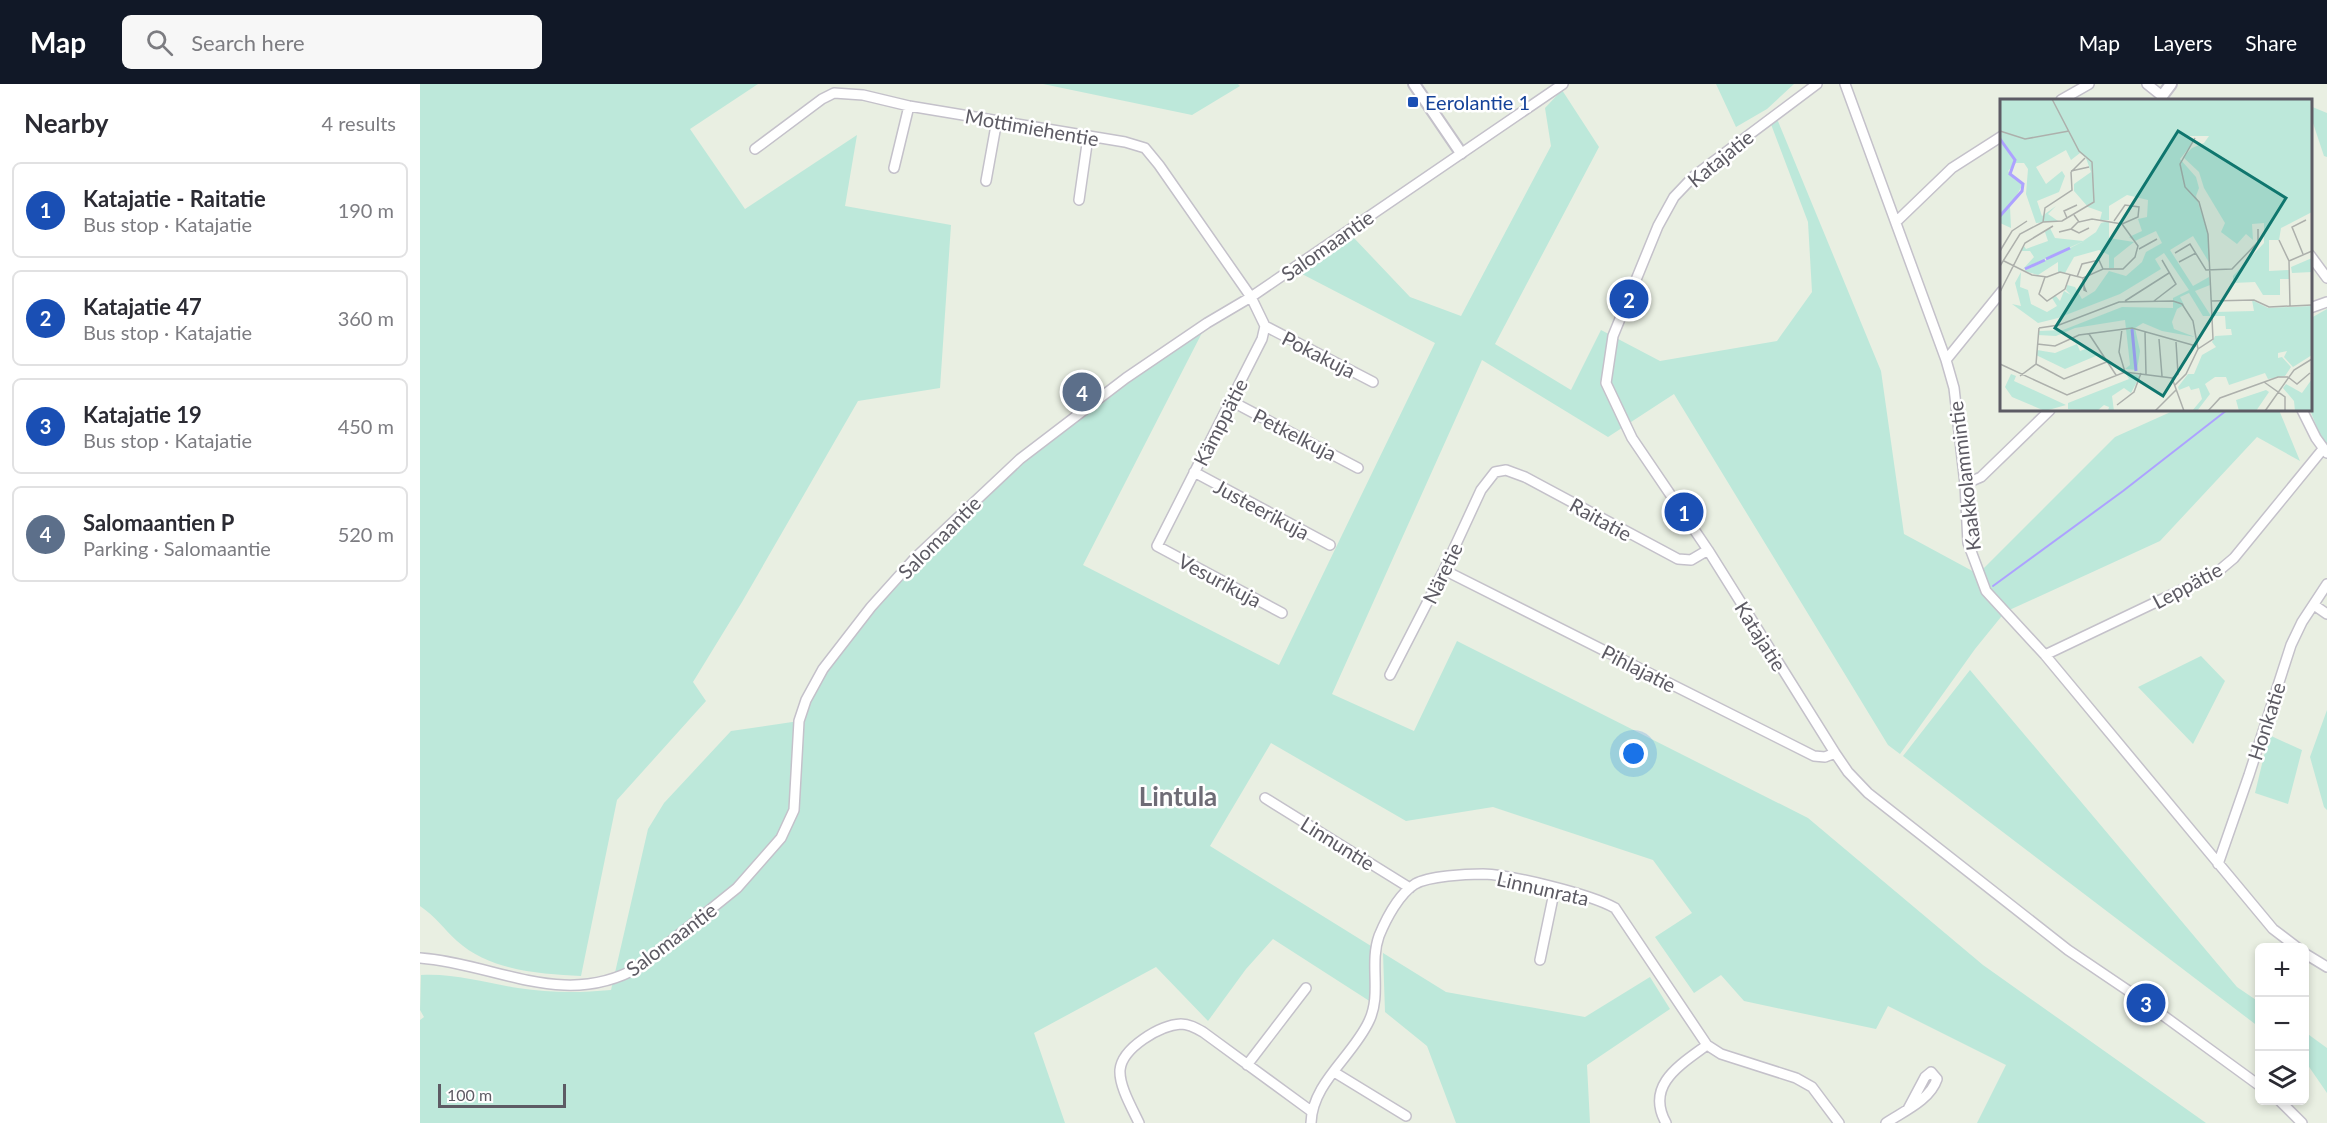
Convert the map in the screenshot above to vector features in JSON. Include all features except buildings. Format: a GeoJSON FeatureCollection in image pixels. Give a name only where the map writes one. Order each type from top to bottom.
{"type":"FeatureCollection","features":[{"type":"Feature","properties":{"kind":"street"},"geometry":{"type":"LineString","coordinates":[[1414,84],[1461,153]]}},
{"type":"Feature","properties":{"kind":"street","name":"Salomaantie"},"geometry":{"type":"LineString","coordinates":[[420,958],[446,960],[532,983],[563,986],[599,984],[621,977],[639,967],[737,888],[781,838],[795,810],[799,721],[806,700],[823,669],[879,598],[916,557],[1020,459],[1126,378],[1207,323],[1251,297],[1563,84]]}},
{"type":"Feature","properties":{"kind":"street","name":"Katajatie"},"geometry":{"type":"LineString","coordinates":[[1816,84],[1694,176],[1674,197],[1658,226],[1613,336],[1606,382],[1620,415],[1632,438],[1708,550],[1848,772],[1868,793],[2068,950],[2142,1000],[2255,1083]]}},
{"type":"Feature","properties":{"kind":"street","name":"Kaakkolammintie"},"geometry":{"type":"LineString","coordinates":[[1845,84],[1897,221],[1954,388],[1965,484],[1968,543],[1986,591],[2045,655],[2272,928],[2292,943]]}},
{"type":"Feature","properties":{"kind":"street"},"geometry":{"type":"LineString","coordinates":[[2063,99],[2089,84]]}},
{"type":"Feature","properties":{"kind":"street"},"geometry":{"type":"LineString","coordinates":[[2147,84],[2162,98],[2171,84]]}},
{"type":"Feature","properties":{"kind":"street","name":"Mottimiehentie"},"geometry":{"type":"LineString","coordinates":[[755,149],[822,99],[834,93],[863,95],[909,106],[1125,142],[1145,148],[1159,165],[1251,297]]}},
{"type":"Feature","properties":{"kind":"street"},"geometry":{"type":"LineString","coordinates":[[894,168],[909,106]]}},
{"type":"Feature","properties":{"kind":"street"},"geometry":{"type":"LineString","coordinates":[[986,181],[997,120]]}},
{"type":"Feature","properties":{"kind":"street"},"geometry":{"type":"LineString","coordinates":[[1079,200],[1088,137]]}},
{"type":"Feature","properties":{"kind":"street"},"geometry":{"type":"LineString","coordinates":[[1897,221],[1952,168],[2000,137]]}},
{"type":"Feature","properties":{"kind":"street"},"geometry":{"type":"LineString","coordinates":[[2312,258],[2327,278]]}},
{"type":"Feature","properties":{"kind":"street"},"geometry":{"type":"LineString","coordinates":[[1946,360],[2000,292]]}},
{"type":"Feature","properties":{"kind":"street"},"geometry":{"type":"LineString","coordinates":[[1251,297],[1265,326]]}},
{"type":"Feature","properties":{"kind":"street"},"geometry":{"type":"LineString","coordinates":[[2312,307],[2327,302]]}},
{"type":"Feature","properties":{"kind":"street","name":"Pokakuja"},"geometry":{"type":"LineString","coordinates":[[1265,326],[1373,382]]}},
{"type":"Feature","properties":{"kind":"street","name":"Kämppätie"},"geometry":{"type":"LineString","coordinates":[[1157,546],[1262,339],[1265,326]]}},
{"type":"Feature","properties":{"kind":"street","name":"Petkelkuja"},"geometry":{"type":"LineString","coordinates":[[1231,401],[1358,468]]}},
{"type":"Feature","properties":{"kind":"street"},"geometry":{"type":"LineString","coordinates":[[1965,484],[1981,477],[2049,411]]}},
{"type":"Feature","properties":{"kind":"street"},"geometry":{"type":"LineString","coordinates":[[2303,411],[2325,451]]}},
{"type":"Feature","properties":{"kind":"street","name":"Leppätie"},"geometry":{"type":"LineString","coordinates":[[2045,655],[2215,574],[2234,558],[2325,451]]}},
{"type":"Feature","properties":{"kind":"street","name":"Raitatie"},"geometry":{"type":"LineString","coordinates":[[1495,472],[1506,471],[1526,477],[1678,559],[1691,560],[1708,550]]}},
{"type":"Feature","properties":{"kind":"street","name":"Justeerikuja"},"geometry":{"type":"LineString","coordinates":[[1194,472],[1330,545]]}},
{"type":"Feature","properties":{"kind":"street","name":"Näretie"},"geometry":{"type":"LineString","coordinates":[[1390,675],[1444,570],[1481,490],[1495,472]]}},
{"type":"Feature","properties":{"kind":"street","name":"Vesurikuja"},"geometry":{"type":"LineString","coordinates":[[1157,546],[1282,613]]}},
{"type":"Feature","properties":{"kind":"street","name":"Pihlajatie"},"geometry":{"type":"LineString","coordinates":[[1444,570],[1814,756],[1825,757],[1835,753]]}},
{"type":"Feature","properties":{"kind":"street","name":"Honkatie"},"geometry":{"type":"LineString","coordinates":[[2218,864],[2291,645],[2302,622],[2327,584]]}},
{"type":"Feature","properties":{"kind":"street"},"geometry":{"type":"LineString","coordinates":[[2314,605],[2327,614]]}},
{"type":"Feature","properties":{"kind":"street","name":"Linnuntie"},"geometry":{"type":"LineString","coordinates":[[1265,798],[1410,888]]}},
{"type":"Feature","properties":{"kind":"street","name":"Linnunrata"},"geometry":{"type":"LineString","coordinates":[[1410,888],[1430,879],[1483,874],[1554,888],[1606,902],[1616,908],[1707,1045]]}},
{"type":"Feature","properties":{"kind":"street"},"geometry":{"type":"LineString","coordinates":[[1311,1123],[1311,1112],[1317,1097],[1369,1022],[1375,1004],[1374,952],[1397,903],[1410,888]]}},
{"type":"Feature","properties":{"kind":"street"},"geometry":{"type":"LineString","coordinates":[[1540,960],[1554,888]]}},
{"type":"Feature","properties":{"kind":"street"},"geometry":{"type":"LineString","coordinates":[[2309,956],[2327,967]]}},
{"type":"Feature","properties":{"kind":"street"},"geometry":{"type":"LineString","coordinates":[[1247,1065],[1306,988]]}},
{"type":"Feature","properties":{"kind":"street"},"geometry":{"type":"LineString","coordinates":[[1139,1123],[1120,1073],[1122,1061],[1131,1048],[1149,1036],[1180,1024],[1194,1027],[1311,1112]]}},
{"type":"Feature","properties":{"kind":"street"},"geometry":{"type":"LineString","coordinates":[[1665,1123],[1659,1112],[1660,1089],[1673,1071],[1707,1045],[1721,1054],[1796,1078],[1812,1087],[1839,1123]]}},
{"type":"Feature","properties":{"kind":"street"},"geometry":{"type":"LineString","coordinates":[[1334,1072],[1406,1116]]}},
{"type":"Feature","properties":{"kind":"street"},"geometry":{"type":"LineString","coordinates":[[2283,1105],[2302,1123]]}},
{"type":"Feature","properties":{"kind":"street"},"geometry":{"type":"LineString","coordinates":[[1886,1123],[1908,1109]]}},
{"type":"Feature","properties":{"kind":"shaded area"},"geometry":{"type":"Polygon","coordinates":[[[420,84],[758,84],[690,129],[745,209],[857,135],[845,206],[951,225],[940,388],[858,401],[693,682],[706,701],[617,800],[581,976],[532,972],[485,959],[457,941],[420,906],[420,84]]]}},
{"type":"Feature","properties":{"kind":"shaded area"},"geometry":{"type":"Polygon","coordinates":[[[1043,84],[1238,84],[1240,86],[1192,115],[1043,84]]]}},
{"type":"Feature","properties":{"kind":"shaded area"},"geometry":{"type":"Polygon","coordinates":[[[1716,84],[1794,84],[1767,109],[1736,127],[1716,84]]]}},
{"type":"Feature","properties":{"kind":"shaded area"},"geometry":{"type":"Polygon","coordinates":[[[1562,90],[1599,147],[1495,344],[1571,390],[1601,330],[1660,361],[1777,341],[1812,292],[1808,222],[1769,119],[1775,114],[1881,371],[1904,534],[1978,574],[2115,437],[2173,411],[2279,411],[2300,461],[2257,437],[2160,541],[2005,612],[1975,649],[1900,754],[1888,745],[1674,394],[1608,437],[1482,360],[1332,694],[1414,731],[1457,641],[1808,818],[1983,965],[2206,1123],[1977,1123],[2006,1065],[1888,1006],[1876,1029],[1744,1001],[1721,975],[1694,993],[1655,937],[1692,913],[1653,860],[1493,807],[1406,821],[1271,743],[1210,846],[1371,946],[1371,1002],[1273,939],[1246,969],[1208,1021],[1156,967],[1034,1033],[1065,1123],[420,1123],[420,1020],[424,1017],[420,1010],[421,975],[458,977],[542,991],[611,990],[648,829],[664,803],[731,731],[799,721],[823,669],[871,607],[1010,466],[1207,323],[1083,565],[1279,665],[1435,343],[1302,274],[1354,238],[1410,297],[1461,316],[1551,146],[1545,108],[1562,90]]]}},
{"type":"Feature","properties":{"kind":"shaded area"},"geometry":{"type":"Polygon","coordinates":[[[2312,107],[2327,113],[2327,157],[2324,156],[2312,120],[2312,107]]]}},
{"type":"Feature","properties":{"kind":"shaded area"},"geometry":{"type":"Polygon","coordinates":[[[2327,309],[2327,444],[2320,435],[2310,411],[2312,317],[2327,309]]]}},
{"type":"Feature","properties":{"kind":"shaded area"},"geometry":{"type":"Polygon","coordinates":[[[2201,656],[2225,681],[2193,744],[2138,687],[2201,656]]]}},
{"type":"Feature","properties":{"kind":"shaded area"},"geometry":{"type":"Polygon","coordinates":[[[1970,670],[2237,987],[2255,999],[2255,1024],[1903,756],[1970,670]]]}},
{"type":"Feature","properties":{"kind":"shaded area"},"geometry":{"type":"Polygon","coordinates":[[[2327,710],[2327,810],[2324,807],[2310,757],[2327,710]]]}},
{"type":"Feature","properties":{"kind":"shaded area"},"geometry":{"type":"Polygon","coordinates":[[[2269,735],[2302,750],[2288,804],[2255,793],[2269,735]]]}},
{"type":"Feature","properties":{"kind":"shaded area"},"geometry":{"type":"Polygon","coordinates":[[[1383,953],[1446,992],[1585,1017],[1650,977],[1670,1009],[1587,1065],[1590,1123],[1456,1123],[1427,1046],[1385,1012],[1383,953]]]}},
{"type":"Feature","properties":{"kind":"shaded area"},"geometry":{"type":"Polygon","coordinates":[[[2309,1035],[2327,1048],[2327,1093],[2309,1067],[2309,1035]]]}},
{"type":"Feature","properties":{"kind":"waterway"},"geometry":{"type":"LineString","coordinates":[[1993,586],[2123,491],[2226,411]]}},
{"type":"Feature","properties":{"kind":"place","name":"Eerolantie 1"},"geometry":{"type":"Point","coordinates":[1413,102]}},
{"type":"Feature","properties":{"kind":"place","name":"Katajatie 47"},"geometry":{"type":"Point","coordinates":[1629,299]}},
{"type":"Feature","properties":{"kind":"place","name":"Salomaantien P"},"geometry":{"type":"Point","coordinates":[1082,392]}},
{"type":"Feature","properties":{"kind":"place","name":"Katajatie - Raitatie"},"geometry":{"type":"Point","coordinates":[1684,512]}},
{"type":"Feature","properties":{"kind":"place","name":"Katajatie 19"},"geometry":{"type":"Point","coordinates":[2146,1003]}},
{"type":"Feature","properties":{"kind":"district","name":"Lintula"},"geometry":{"type":"Point","coordinates":[1178,796]}}]}
